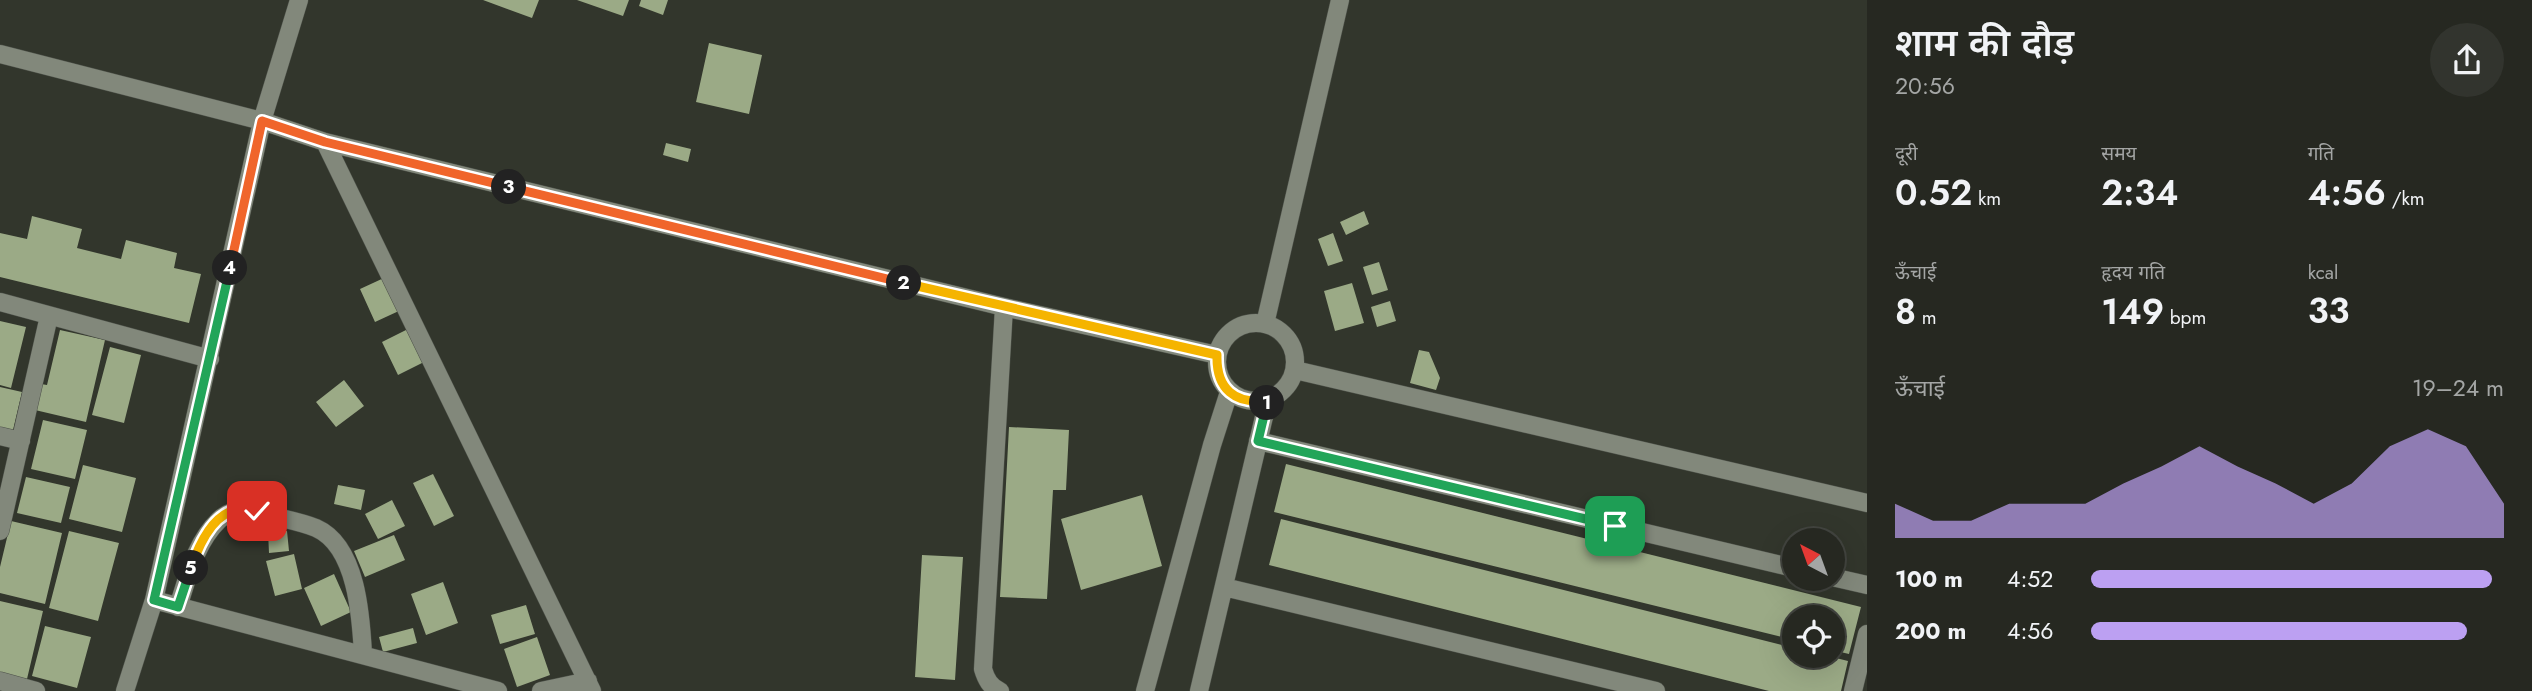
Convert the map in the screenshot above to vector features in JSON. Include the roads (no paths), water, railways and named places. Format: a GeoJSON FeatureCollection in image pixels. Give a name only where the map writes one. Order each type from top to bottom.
{"type":"FeatureCollection","features":[{"type":"Feature","properties":{"kind":"street"},"geometry":{"type":"LineString","coordinates":[[125,691],[154,600],[262,121],[299,0]]}},
{"type":"Feature","properties":{"kind":"street"},"geometry":{"type":"LineString","coordinates":[[1265,324],[1339,0]]}},
{"type":"Feature","properties":{"kind":"street"},"geometry":{"type":"LineString","coordinates":[[0,54],[262,121],[325,142],[1004,307],[1217,355]]}},
{"type":"Feature","properties":{"kind":"street"},"geometry":{"type":"LineString","coordinates":[[325,142],[590,686],[541,691]]}},
{"type":"Feature","properties":{"kind":"street"},"geometry":{"type":"LineString","coordinates":[[0,302],[210,359]]}},
{"type":"Feature","properties":{"kind":"street"},"geometry":{"type":"LineString","coordinates":[[1000,691],[986,679],[983,669],[1004,307]]}},
{"type":"Feature","properties":{"kind":"street"},"geometry":{"type":"LineString","coordinates":[[0,531],[49,316]]}},
{"type":"Feature","properties":{"kind":"street"},"geometry":{"type":"LineString","coordinates":[[1249,323],[1265,324],[1276,328],[1292,346],[1295,370],[1290,383],[1280,393],[1268,400],[1254,402],[1229,392],[1216,369],[1217,355],[1223,340],[1234,329],[1249,323]]}},
{"type":"Feature","properties":{"kind":"street"},"geometry":{"type":"LineString","coordinates":[[1295,370],[1867,503]]}},
{"type":"Feature","properties":{"kind":"street"},"geometry":{"type":"LineString","coordinates":[[1145,691],[1229,392]]}},
{"type":"Feature","properties":{"kind":"street"},"geometry":{"type":"LineString","coordinates":[[1199,691],[1268,400]]}},
{"type":"Feature","properties":{"kind":"street"},"geometry":{"type":"LineString","coordinates":[[0,436],[21,441]]}},
{"type":"Feature","properties":{"kind":"street"},"geometry":{"type":"LineString","coordinates":[[1258,441],[1782,565]]}},
{"type":"Feature","properties":{"kind":"street"},"geometry":{"type":"LineString","coordinates":[[178,607],[196,553],[208,532],[221,518],[239,509],[257,511],[317,529],[342,552],[358,597],[363,654]]}},
{"type":"Feature","properties":{"kind":"street"},"geometry":{"type":"LineString","coordinates":[[1845,580],[1867,585]]}},
{"type":"Feature","properties":{"kind":"street"},"geometry":{"type":"LineString","coordinates":[[1224,587],[1656,691]]}},
{"type":"Feature","properties":{"kind":"street"},"geometry":{"type":"LineString","coordinates":[[154,600],[498,691]]}},
{"type":"Feature","properties":{"kind":"street"},"geometry":{"type":"LineString","coordinates":[[1853,691],[1867,634]]}},
{"type":"Feature","properties":{"kind":"street"},"geometry":{"type":"LineString","coordinates":[[0,681],[36,691]]}}]}
